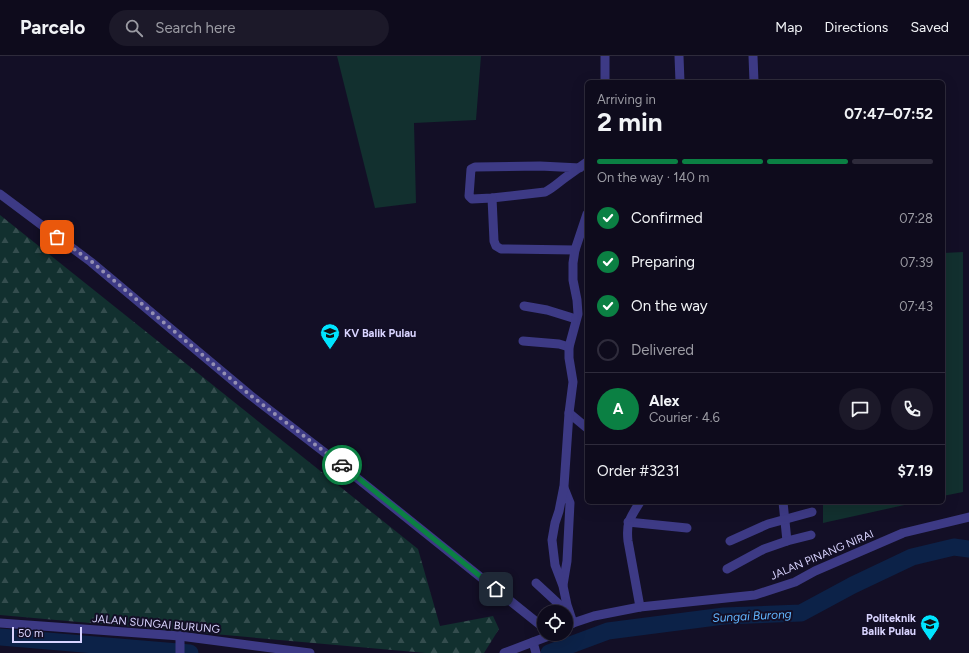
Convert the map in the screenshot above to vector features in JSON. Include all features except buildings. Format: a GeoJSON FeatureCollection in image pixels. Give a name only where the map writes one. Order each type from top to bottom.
{"type":"FeatureCollection","features":[{"type":"Feature","properties":{"kind":"street"},"geometry":{"type":"LineString","coordinates":[[605,56],[605,80]]}},
{"type":"Feature","properties":{"kind":"street"},"geometry":{"type":"LineString","coordinates":[[679,56],[680,80]]}},
{"type":"Feature","properties":{"kind":"street"},"geometry":{"type":"LineString","coordinates":[[753,56],[754,80]]}},
{"type":"Feature","properties":{"kind":"street"},"geometry":{"type":"LineString","coordinates":[[583,165],[545,192],[492,198],[470,198],[469,196],[471,169],[473,167],[583,165]]}},
{"type":"Feature","properties":{"kind":"street"},"geometry":{"type":"LineString","coordinates":[[0,194],[92,262],[250,395],[337,462],[537,622]]}},
{"type":"Feature","properties":{"kind":"street"},"geometry":{"type":"LineString","coordinates":[[492,198],[494,240],[496,246],[502,249],[575,250]]}},
{"type":"Feature","properties":{"kind":"street"},"geometry":{"type":"LineString","coordinates":[[567,605],[563,586],[555,565],[552,540],[564,486],[569,413],[573,382],[569,358],[569,347],[576,319],[577,300],[572,272],[575,250],[585,220]]}},
{"type":"Feature","properties":{"kind":"street"},"geometry":{"type":"LineString","coordinates":[[524,306],[547,310],[576,319]]}},
{"type":"Feature","properties":{"kind":"street"},"geometry":{"type":"LineString","coordinates":[[523,341],[559,344],[569,347]]}},
{"type":"Feature","properties":{"kind":"street"},"geometry":{"type":"LineString","coordinates":[[569,413],[585,426]]}},
{"type":"Feature","properties":{"kind":"street"},"geometry":{"type":"LineString","coordinates":[[563,586],[567,561],[570,503],[564,486]]}},
{"type":"Feature","properties":{"kind":"street"},"geometry":{"type":"LineString","coordinates":[[639,504],[628,522],[627,530],[640,607]]}},
{"type":"Feature","properties":{"kind":"street"},"geometry":{"type":"LineString","coordinates":[[783,504],[787,541]]}},
{"type":"Feature","properties":{"kind":"street"},"geometry":{"type":"LineString","coordinates":[[730,541],[768,524],[812,512]]}},
{"type":"Feature","properties":{"kind":"street","name":"JALAN PINANG NIRAI"},"geometry":{"type":"LineString","coordinates":[[573,624],[594,616],[640,607],[755,595],[795,582],[822,568],[903,534],[969,517]]}},
{"type":"Feature","properties":{"kind":"street"},"geometry":{"type":"LineString","coordinates":[[628,522],[687,528]]}},
{"type":"Feature","properties":{"kind":"street"},"geometry":{"type":"LineString","coordinates":[[727,569],[764,549],[787,541],[812,535]]}},
{"type":"Feature","properties":{"kind":"street"},"geometry":{"type":"LineString","coordinates":[[536,583],[560,605]]}},
{"type":"Feature","properties":{"kind":"street","name":"JALAN SUNGAI BURUNG"},"geometry":{"type":"LineString","coordinates":[[0,623],[180,644],[310,653]]}},
{"type":"Feature","properties":{"kind":"street"},"geometry":{"type":"LineString","coordinates":[[507,652],[535,648],[544,641]]}},
{"type":"Feature","properties":{"kind":"green space"},"geometry":{"type":"Polygon","coordinates":[[[337,56],[481,56],[476,120],[414,123],[416,203],[375,208],[337,56]]]}},
{"type":"Feature","properties":{"kind":"green space"},"geometry":{"type":"Polygon","coordinates":[[[0,215],[418,549],[440,626],[493,616],[499,629],[484,653],[426,653],[0,615],[0,215]]]}},
{"type":"Feature","properties":{"kind":"green space"},"geometry":{"type":"Polygon","coordinates":[[[963,252],[963,492],[945,496],[945,253],[963,252]]]}},
{"type":"Feature","properties":{"kind":"green space"},"geometry":{"type":"Polygon","coordinates":[[[823,504],[909,504],[823,523],[823,504]]]}},
{"type":"Feature","properties":{"kind":"waterway","name":"Sungai Burong"},"geometry":{"type":"LineString","coordinates":[[549,653],[608,631],[724,616],[801,613],[853,585],[912,557],[954,547],[969,549]]}},
{"type":"Feature","properties":{"kind":"waterway","name":"Sungai Burong"},"geometry":{"type":"LineString","coordinates":[[0,637],[190,653]]}},
{"type":"Feature","properties":{"kind":"way so far"},"geometry":{"type":"LineString","coordinates":[[57,237],[92,262],[250,395],[342,465]]}},
{"type":"Feature","properties":{"kind":"place","name":"KV Balik Pulau"},"geometry":{"type":"Point","coordinates":[330,350]}},
{"type":"Feature","properties":{"kind":"place","name":"Politeknik Balik Pulau"},"geometry":{"type":"Point","coordinates":[930,641]}},
{"type":"Feature","properties":{"kind":"route"},"geometry":{"type":"LineString","coordinates":[[342,465],[496,589]]}}]}
